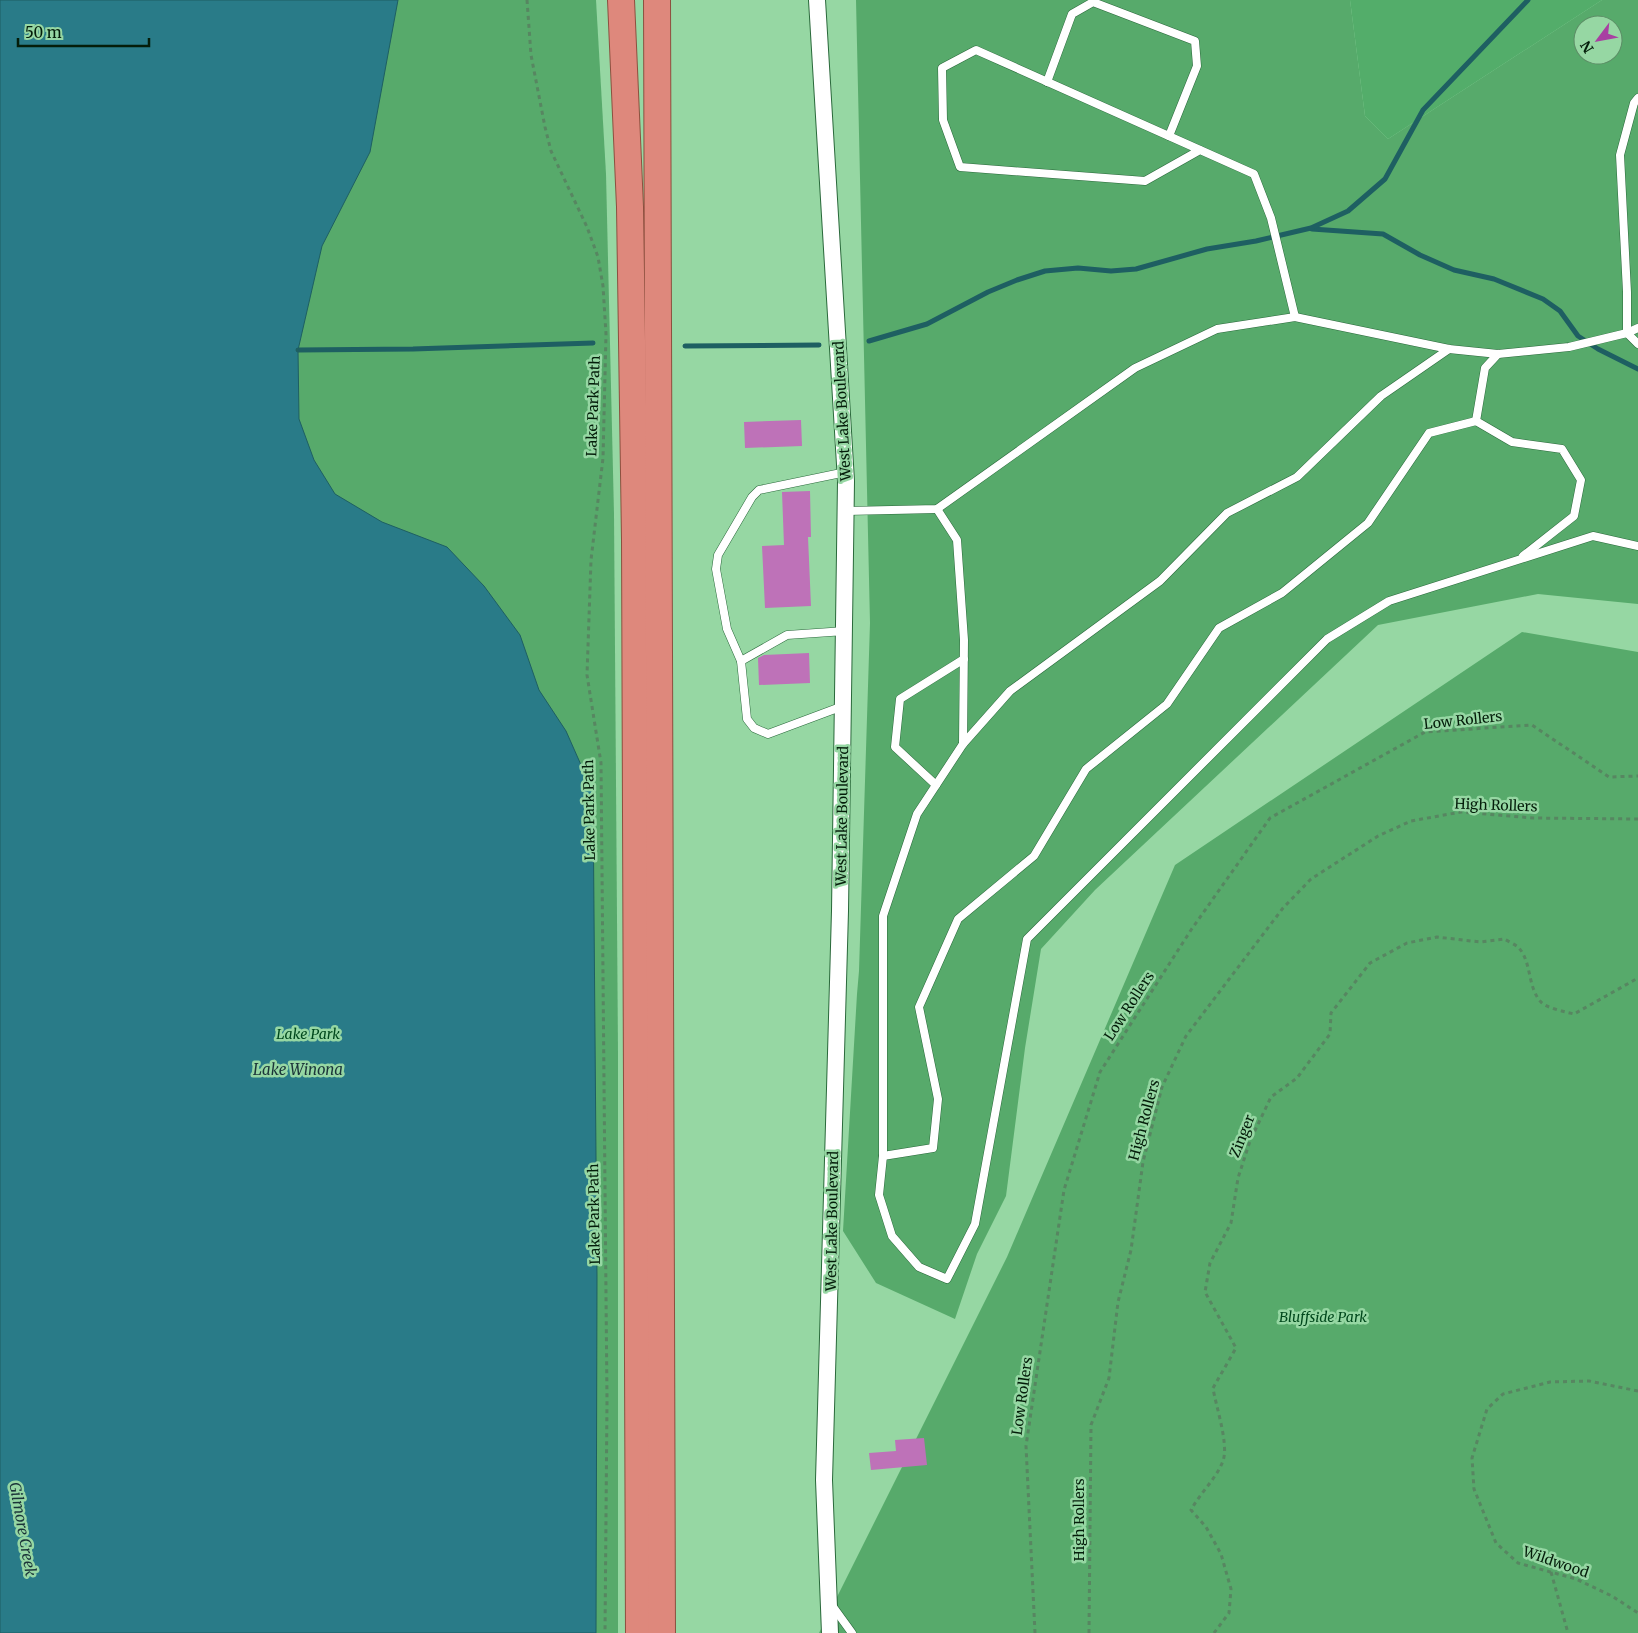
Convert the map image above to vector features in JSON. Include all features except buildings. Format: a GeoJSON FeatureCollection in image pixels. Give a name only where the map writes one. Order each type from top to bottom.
{"type":"FeatureCollection","features":[{"type":"Feature","properties":{"kind":"highway"},"geometry":{"type":"LineString","coordinates":[[621,0],[630,207],[635,540],[638,1633]]}},
{"type":"Feature","properties":{"kind":"highway"},"geometry":{"type":"LineString","coordinates":[[657,0],[662,1633]]}},
{"type":"Feature","properties":{"kind":"street","name":"West Lake Boulevard"},"geometry":{"type":"LineString","coordinates":[[817,0],[846,472],[840,931],[824,1480],[830,1633]]}},
{"type":"Feature","properties":{"kind":"lane"},"geometry":{"type":"LineString","coordinates":[[1047,82],[1072,14],[1093,2],[1195,41],[1197,66],[1170,136]]}},
{"type":"Feature","properties":{"kind":"lane"},"geometry":{"type":"LineString","coordinates":[[1200,150],[1145,181],[960,168],[943,120],[942,68],[976,50],[1254,174],[1271,218],[1295,316]]}},
{"type":"Feature","properties":{"kind":"lane"},"geometry":{"type":"LineString","coordinates":[[1638,98],[1634,103],[1620,155],[1627,292],[1627,333],[1638,344]]}},
{"type":"Feature","properties":{"kind":"lane"},"geometry":{"type":"LineString","coordinates":[[846,511],[937,509],[1135,368],[1217,329],[1295,316],[1449,349],[1498,354],[1569,348],[1627,333],[1638,328]]}},
{"type":"Feature","properties":{"kind":"lane"},"geometry":{"type":"LineString","coordinates":[[1449,349],[1381,396],[1297,477],[1227,513],[1160,581],[1010,691],[963,744],[917,814],[883,916],[883,1156],[879,1195],[892,1236],[919,1267],[947,1279],[975,1224],[1027,939],[1327,639],[1389,601],[1593,536],[1638,546]]}},
{"type":"Feature","properties":{"kind":"lane"},"geometry":{"type":"LineString","coordinates":[[1476,421],[1485,368],[1498,354]]}},
{"type":"Feature","properties":{"kind":"lane"},"geometry":{"type":"LineString","coordinates":[[883,1156],[933,1148],[938,1099],[919,1007],[958,919],[1034,856],[1086,769],[1167,704],[1219,628],[1282,593],[1368,523],[1430,432],[1476,421],[1512,442],[1562,449],[1581,480],[1574,516],[1518,560]]}},
{"type":"Feature","properties":{"kind":"lane"},"geometry":{"type":"LineString","coordinates":[[843,705],[768,734],[754,728],[747,719],[742,661],[727,629],[716,569],[718,555],[752,497],[759,490],[846,472]]}},
{"type":"Feature","properties":{"kind":"lane"},"geometry":{"type":"LineString","coordinates":[[937,509],[957,540],[964,659],[963,744]]}},
{"type":"Feature","properties":{"kind":"lane"},"geometry":{"type":"LineString","coordinates":[[742,661],[787,635],[845,631]]}},
{"type":"Feature","properties":{"kind":"lane"},"geometry":{"type":"LineString","coordinates":[[936,785],[895,747],[900,700],[964,659]]}},
{"type":"Feature","properties":{"kind":"lane"},"geometry":{"type":"LineString","coordinates":[[829,1601],[852,1633]]}},
{"type":"Feature","properties":{"kind":"path","name":"Lake Park Path"},"geometry":{"type":"LineString","coordinates":[[527,0],[531,55],[545,127],[551,151],[587,227],[598,257],[603,286],[606,334],[603,458],[591,560],[588,675],[601,763],[607,1400],[605,1633]]}},
{"type":"Feature","properties":{"kind":"path","name":"Low Rollers"},"geometry":{"type":"LineString","coordinates":[[1035,1633],[1026,1446],[1064,1190],[1100,1072],[1191,930],[1270,818],[1425,732],[1532,725],[1609,777],[1638,776]]}},
{"type":"Feature","properties":{"kind":"path","name":"High Rollers"},"geometry":{"type":"LineString","coordinates":[[1089,1633],[1091,1425],[1109,1378],[1118,1302],[1131,1250],[1144,1162],[1162,1087],[1186,1036],[1283,908],[1311,879],[1378,836],[1410,821],[1462,812],[1533,818],[1638,818]]}},
{"type":"Feature","properties":{"kind":"path","name":"Zinger"},"geometry":{"type":"LineString","coordinates":[[1214,1633],[1229,1613],[1231,1589],[1221,1554],[1206,1527],[1191,1510],[1196,1500],[1211,1483],[1223,1460],[1225,1439],[1213,1388],[1236,1348],[1205,1292],[1210,1263],[1231,1223],[1238,1178],[1250,1141],[1271,1096],[1297,1078],[1330,1034],[1331,1013],[1370,963],[1406,943],[1437,937],[1480,942],[1504,939],[1518,947],[1526,960],[1530,981],[1541,1002],[1574,1014],[1638,978]]}},
{"type":"Feature","properties":{"kind":"path","name":"Wildwood"},"geometry":{"type":"LineString","coordinates":[[1638,1391],[1589,1381],[1550,1382],[1503,1394],[1486,1409],[1472,1458],[1474,1488],[1496,1542],[1518,1563],[1583,1582],[1612,1596],[1638,1613]]}},
{"type":"Feature","properties":{"kind":"path"},"geometry":{"type":"LineString","coordinates":[[1551,1572],[1568,1633]]}},
{"type":"Feature","properties":{"kind":"green space","name":"Lake Winona"},"geometry":{"type":"Polygon","coordinates":[[[0,0],[596,0],[606,174],[614,514],[618,1053],[618,1633],[0,1633],[0,0]]]}},
{"type":"Feature","properties":{"kind":"green space"},"geometry":{"type":"Polygon","coordinates":[[[856,0],[1350,0],[1365,116],[1388,139],[1573,19],[1573,65],[1623,65],[1623,15],[1579,15],[1602,0],[1638,0],[1638,604],[1538,594],[1378,625],[1095,890],[1041,949],[1025,1048],[1006,1196],[977,1254],[955,1319],[876,1283],[843,1231],[859,971],[870,623],[856,0]]]}},
{"type":"Feature","properties":{"kind":"green space"},"geometry":{"type":"Polygon","coordinates":[[[1350,0],[1602,0],[1579,15],[1573,15],[1573,19],[1388,139],[1365,116],[1350,0]]]}},
{"type":"Feature","properties":{"kind":"green space","name":"Bluffside Park"},"geometry":{"type":"Polygon","coordinates":[[[1522,632],[1638,652],[1638,1633],[819,1633],[1007,1257],[1175,865],[1522,632]]]}},
{"type":"Feature","properties":{"kind":"water","name":"Lake Winona"},"geometry":{"type":"Polygon","coordinates":[[[0,0],[398,0],[370,152],[322,246],[298,350],[299,419],[314,460],[335,494],[382,522],[447,547],[484,586],[520,635],[539,690],[566,731],[593,792],[597,1277],[596,1633],[0,1633],[0,0]]]}},
{"type":"Feature","properties":{"kind":"waterway"},"geometry":{"type":"LineString","coordinates":[[869,341],[927,324],[988,292],[1045,271],[1078,268],[1111,271],[1136,269],[1207,249],[1256,241],[1311,228],[1348,211],[1385,179],[1423,110],[1528,0]]}},
{"type":"Feature","properties":{"kind":"waterway"},"geometry":{"type":"LineString","coordinates":[[1312,229],[1383,234],[1420,255],[1454,270],[1494,279],[1543,299],[1560,311],[1578,336],[1598,349],[1638,369]]}},
{"type":"Feature","properties":{"kind":"waterway"},"geometry":{"type":"LineString","coordinates":[[298,350],[413,349],[593,343]]}},
{"type":"Feature","properties":{"kind":"waterway"},"geometry":{"type":"LineString","coordinates":[[685,346],[819,345]]}},
{"type":"Feature","properties":{"kind":"park label","name":"Lake Park"},"geometry":{"type":"Point","coordinates":[308,1034]}},
{"type":"Feature","properties":{"kind":"water label","name":"Gilmore Creek"},"geometry":{"type":"Point","coordinates":[23,1529]}}]}
